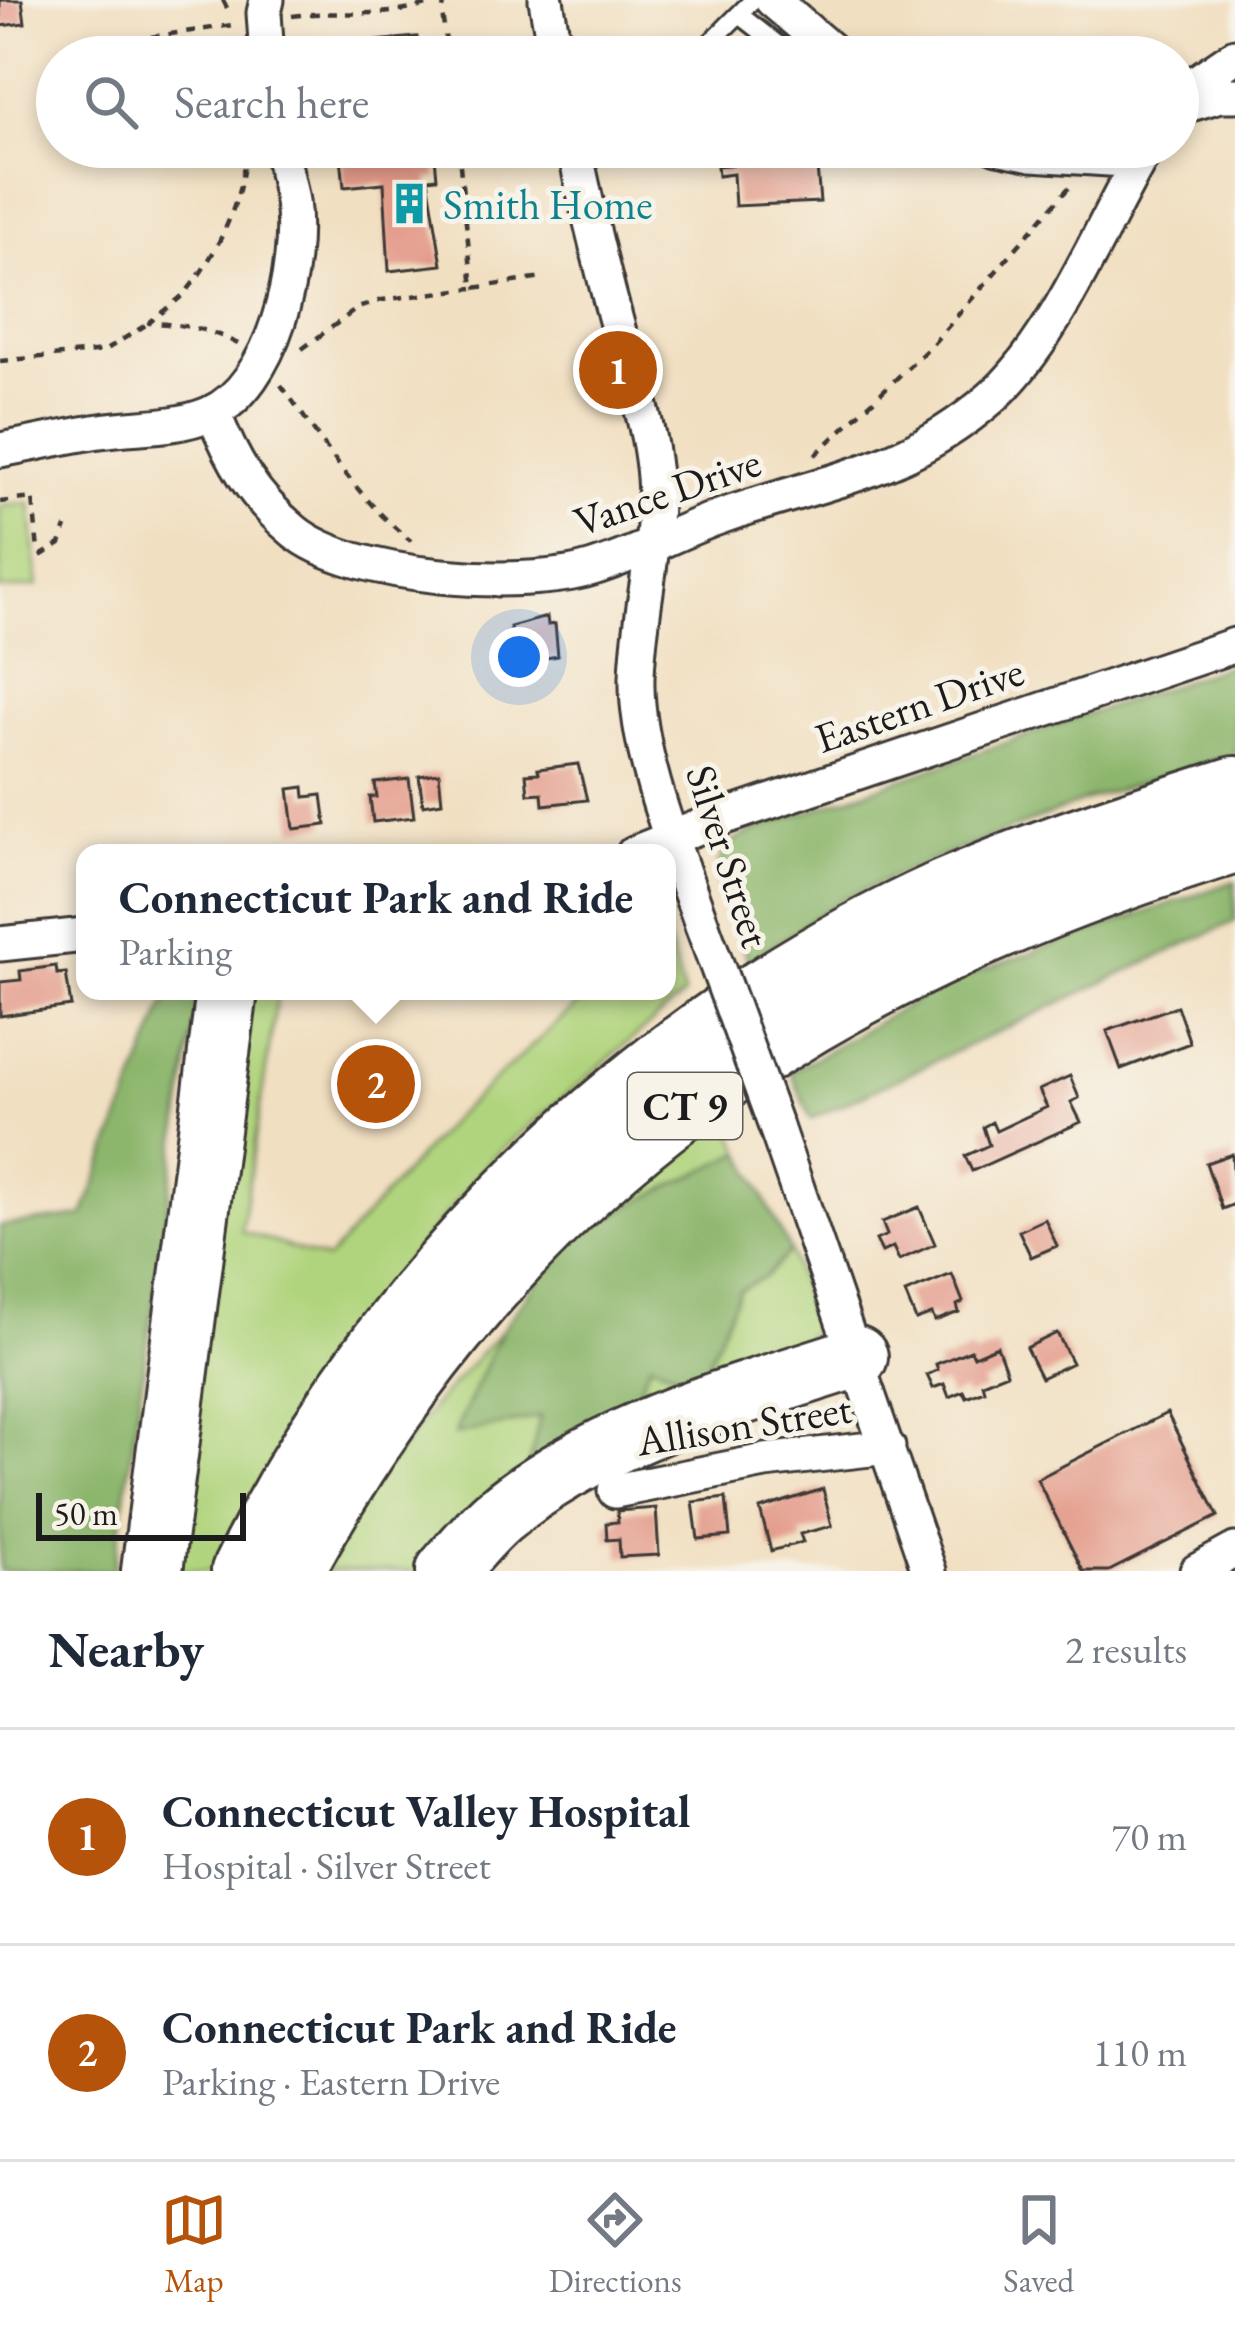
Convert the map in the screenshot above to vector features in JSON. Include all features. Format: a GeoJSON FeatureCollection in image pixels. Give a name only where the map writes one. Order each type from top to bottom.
{"type":"FeatureCollection","features":[{"type":"Feature","properties":{"kind":"highway","name":"CT 9"},"geometry":{"type":"LineString","coordinates":[[242,1571],[307,1454],[366,1364],[433,1281],[553,1155],[666,1057],[755,994],[846,940],[943,891],[1063,843],[1235,788]]}},
{"type":"Feature","properties":{"kind":"highway","name":"CT 9"},"geometry":{"type":"LineString","coordinates":[[293,1571],[343,1480],[405,1390],[471,1307],[538,1232],[612,1163],[695,1098],[876,985],[967,940],[1059,901],[1235,843]]}},
{"type":"Feature","properties":{"kind":"highway"},"geometry":{"type":"LineString","coordinates":[[152,1571],[226,1000]]}},
{"type":"Feature","properties":{"kind":"highway"},"geometry":{"type":"LineString","coordinates":[[447,1571],[497,1518],[583,1461],[662,1420],[857,1357]]}},
{"type":"Feature","properties":{"kind":"street"},"geometry":{"type":"LineString","coordinates":[[545,0],[552,36]]}},
{"type":"Feature","properties":{"kind":"street"},"geometry":{"type":"LineString","coordinates":[[772,0],[785,36]]}},
{"type":"Feature","properties":{"kind":"street"},"geometry":{"type":"LineString","coordinates":[[266,36],[264,13],[280,8]]}},
{"type":"Feature","properties":{"kind":"street"},"geometry":{"type":"LineString","coordinates":[[1199,82],[1235,56]]}},
{"type":"Feature","properties":{"kind":"street"},"geometry":{"type":"LineString","coordinates":[[1199,104],[1235,95]]}},
{"type":"Feature","properties":{"kind":"street"},"geometry":{"type":"LineString","coordinates":[[0,450],[105,430],[162,427],[213,412],[266,367],[286,293],[293,242],[284,168]]}},
{"type":"Feature","properties":{"kind":"street","name":"Silver Street"},"geometry":{"type":"LineString","coordinates":[[579,168],[652,455],[657,506],[637,684],[645,739],[672,844]]}},
{"type":"Feature","properties":{"kind":"street","name":"Vance Drive"},"geometry":{"type":"LineString","coordinates":[[213,412],[234,464],[278,515],[317,546],[359,562],[485,580],[589,570],[726,514],[847,481],[926,446],[994,396],[1056,317],[1136,168]]}},
{"type":"Feature","properties":{"kind":"street","name":"Eastern Drive"},"geometry":{"type":"LineString","coordinates":[[660,844],[716,820],[1235,644]]}},
{"type":"Feature","properties":{"kind":"street","name":"Silver Street"},"geometry":{"type":"LineString","coordinates":[[676,854],[929,1571]]}},
{"type":"Feature","properties":{"kind":"street"},"geometry":{"type":"LineString","coordinates":[[0,944],[76,936]]}},
{"type":"Feature","properties":{"kind":"street","name":"Allison Street"},"geometry":{"type":"LineString","coordinates":[[615,1491],[765,1461],[888,1447]]}},
{"type":"Feature","properties":{"kind":"street"},"geometry":{"type":"LineString","coordinates":[[1197,1571],[1235,1550]]}},
{"type":"Feature","properties":{"kind":"lane"},"geometry":{"type":"LineString","coordinates":[[718,36],[753,0]]}},
{"type":"Feature","properties":{"kind":"lane"},"geometry":{"type":"LineString","coordinates":[[740,15],[775,36]]}},
{"type":"Feature","properties":{"kind":"path"},"geometry":{"type":"LineString","coordinates":[[280,8],[388,15],[442,0],[445,36]]}},
{"type":"Feature","properties":{"kind":"path"},"geometry":{"type":"LineString","coordinates":[[157,36],[233,25]]}},
{"type":"Feature","properties":{"kind":"path"},"geometry":{"type":"LineString","coordinates":[[0,361],[104,350],[149,323],[185,292],[208,258],[239,187],[241,168]]}},
{"type":"Feature","properties":{"kind":"path"},"geometry":{"type":"LineString","coordinates":[[460,168],[472,288]]}},
{"type":"Feature","properties":{"kind":"path"},"geometry":{"type":"LineString","coordinates":[[813,456],[932,346],[1077,179]]}},
{"type":"Feature","properties":{"kind":"path"},"geometry":{"type":"LineString","coordinates":[[266,367],[358,308],[382,300],[543,278]]}},
{"type":"Feature","properties":{"kind":"path"},"geometry":{"type":"LineString","coordinates":[[149,323],[214,331],[247,349],[266,367],[360,492],[411,541]]}},
{"type":"Feature","properties":{"kind":"path"},"geometry":{"type":"LineString","coordinates":[[0,502],[33,498],[42,555],[60,544],[66,527]]}},
{"type":"Feature","properties":{"kind":"green space"},"geometry":{"type":"Polygon","coordinates":[[[30,503],[38,586],[0,590],[0,506],[30,503]]]}},
{"type":"Feature","properties":{"kind":"green space"},"geometry":{"type":"Polygon","coordinates":[[[1235,663],[1235,754],[1092,798],[928,862],[842,899],[749,961],[725,905],[718,874],[726,849],[740,838],[1235,663]]]}},
{"type":"Feature","properties":{"kind":"green space"},"geometry":{"type":"Polygon","coordinates":[[[1235,881],[1235,921],[811,1119],[791,1072],[948,982],[1235,881]]]}},
{"type":"Feature","properties":{"kind":"green space"},"geometry":{"type":"Polygon","coordinates":[[[676,969],[684,995],[494,1156],[317,1371],[219,1571],[155,1571],[237,1000],[277,1000],[241,1231],[327,1260],[453,1118],[582,1000],[676,1000],[676,969]]]}},
{"type":"Feature","properties":{"kind":"green space"},"geometry":{"type":"Polygon","coordinates":[[[167,1000],[196,1000],[114,1571],[0,1571],[0,1226],[83,1216],[167,1000]]]}},
{"type":"Feature","properties":{"kind":"green space"},"geometry":{"type":"Polygon","coordinates":[[[725,1114],[742,1152],[628,1207],[562,1246],[725,1114]]]}},
{"type":"Feature","properties":{"kind":"green space"},"geometry":{"type":"Polygon","coordinates":[[[742,1152],[790,1251],[767,1275],[739,1290],[700,1381],[650,1363],[628,1415],[527,1474],[540,1417],[454,1435],[501,1331],[562,1246],[628,1207],[742,1152]]]}},
{"type":"Feature","properties":{"kind":"green space"},"geometry":{"type":"Polygon","coordinates":[[[790,1251],[813,1327],[799,1349],[628,1415],[650,1363],[700,1381],[739,1290],[767,1275],[790,1251]]]}},
{"type":"Feature","properties":{"kind":"green space"},"geometry":{"type":"Polygon","coordinates":[[[501,1331],[455,1434],[541,1416],[527,1474],[423,1571],[325,1571],[353,1512],[434,1405],[501,1331]]]}},
{"type":"Feature","properties":{"kind":"building"},"geometry":{"type":"Polygon","coordinates":[[[0,0],[22,0],[25,23],[0,26],[0,0]]]}},
{"type":"Feature","properties":{"kind":"building","name":"Smith Home"},"geometry":{"type":"Polygon","coordinates":[[[342,168],[436,168],[437,178],[428,179],[442,265],[389,271],[384,183],[344,187],[342,168]]]}},
{"type":"Feature","properties":{"kind":"building"},"geometry":{"type":"Polygon","coordinates":[[[717,168],[817,168],[820,202],[735,206],[733,174],[718,176],[717,168]]]}},
{"type":"Feature","properties":{"kind":"building"},"geometry":{"type":"Polygon","coordinates":[[[547,617],[548,625],[555,624],[558,656],[534,660],[533,653],[516,656],[510,627],[547,617]]]}},
{"type":"Feature","properties":{"kind":"building"},"geometry":{"type":"Polygon","coordinates":[[[578,764],[587,800],[543,805],[542,793],[528,794],[526,774],[578,764]]]}},
{"type":"Feature","properties":{"kind":"building"},"geometry":{"type":"Polygon","coordinates":[[[439,773],[442,802],[423,805],[419,776],[439,773]]]}},
{"type":"Feature","properties":{"kind":"building"},"geometry":{"type":"Polygon","coordinates":[[[409,779],[414,817],[373,822],[370,797],[377,797],[375,783],[409,779]]]}},
{"type":"Feature","properties":{"kind":"building"},"geometry":{"type":"Polygon","coordinates":[[[304,787],[305,797],[322,795],[326,825],[294,829],[289,789],[304,787]]]}},
{"type":"Feature","properties":{"kind":"building"},"geometry":{"type":"Polygon","coordinates":[[[56,966],[57,974],[66,973],[71,1006],[0,1016],[0,982],[21,980],[20,971],[56,966]]]}},
{"type":"Feature","properties":{"kind":"building"},"geometry":{"type":"Polygon","coordinates":[[[1177,1006],[1190,1043],[1121,1069],[1107,1031],[1177,1006]]]}},
{"type":"Feature","properties":{"kind":"building"},"geometry":{"type":"Polygon","coordinates":[[[1070,1076],[1079,1098],[1071,1102],[1081,1122],[972,1171],[965,1156],[989,1145],[983,1127],[992,1122],[996,1131],[1047,1107],[1039,1090],[1070,1076]]]}},
{"type":"Feature","properties":{"kind":"building"},"geometry":{"type":"Polygon","coordinates":[[[1232,1154],[1235,1204],[1222,1209],[1206,1163],[1232,1154]]]}},
{"type":"Feature","properties":{"kind":"building"},"geometry":{"type":"Polygon","coordinates":[[[919,1207],[935,1244],[899,1260],[893,1247],[882,1252],[876,1240],[887,1235],[882,1222],[919,1207]]]}},
{"type":"Feature","properties":{"kind":"building"},"geometry":{"type":"Polygon","coordinates":[[[1045,1219],[1057,1246],[1031,1257],[1019,1231],[1045,1219]]]}},
{"type":"Feature","properties":{"kind":"building"},"geometry":{"type":"Polygon","coordinates":[[[952,1274],[963,1302],[957,1305],[959,1312],[935,1321],[932,1314],[916,1320],[905,1293],[952,1274]]]}},
{"type":"Feature","properties":{"kind":"building"},"geometry":{"type":"Polygon","coordinates":[[[1057,1333],[1072,1363],[1041,1378],[1026,1348],[1057,1333]]]}},
{"type":"Feature","properties":{"kind":"building"},"geometry":{"type":"Polygon","coordinates":[[[997,1346],[1007,1373],[982,1383],[984,1390],[949,1397],[944,1384],[933,1388],[927,1375],[938,1370],[936,1364],[997,1346]]]}},
{"type":"Feature","properties":{"kind":"building"},"geometry":{"type":"Polygon","coordinates":[[[1167,1413],[1218,1516],[1109,1571],[1083,1571],[1037,1479],[1167,1413]]]}},
{"type":"Feature","properties":{"kind":"building"},"geometry":{"type":"Polygon","coordinates":[[[823,1489],[832,1526],[800,1534],[803,1542],[771,1551],[760,1509],[823,1489]]]}},
{"type":"Feature","properties":{"kind":"building"},"geometry":{"type":"Polygon","coordinates":[[[726,1498],[730,1536],[698,1539],[693,1502],[726,1498]]]}},
{"type":"Feature","properties":{"kind":"building"},"geometry":{"type":"Polygon","coordinates":[[[656,1508],[659,1555],[620,1557],[619,1539],[607,1540],[606,1523],[618,1522],[617,1511],[656,1508]]]}},
{"type":"Feature","properties":{"kind":"place","name":"Smith Home"},"geometry":{"type":"Point","coordinates":[409,204]}},
{"type":"Feature","properties":{"kind":"place","name":"Connecticut Valley Hospital"},"geometry":{"type":"Point","coordinates":[618,370]}},
{"type":"Feature","properties":{"kind":"place","name":"Connecticut Park and Ride"},"geometry":{"type":"Point","coordinates":[376,1084]}}]}
